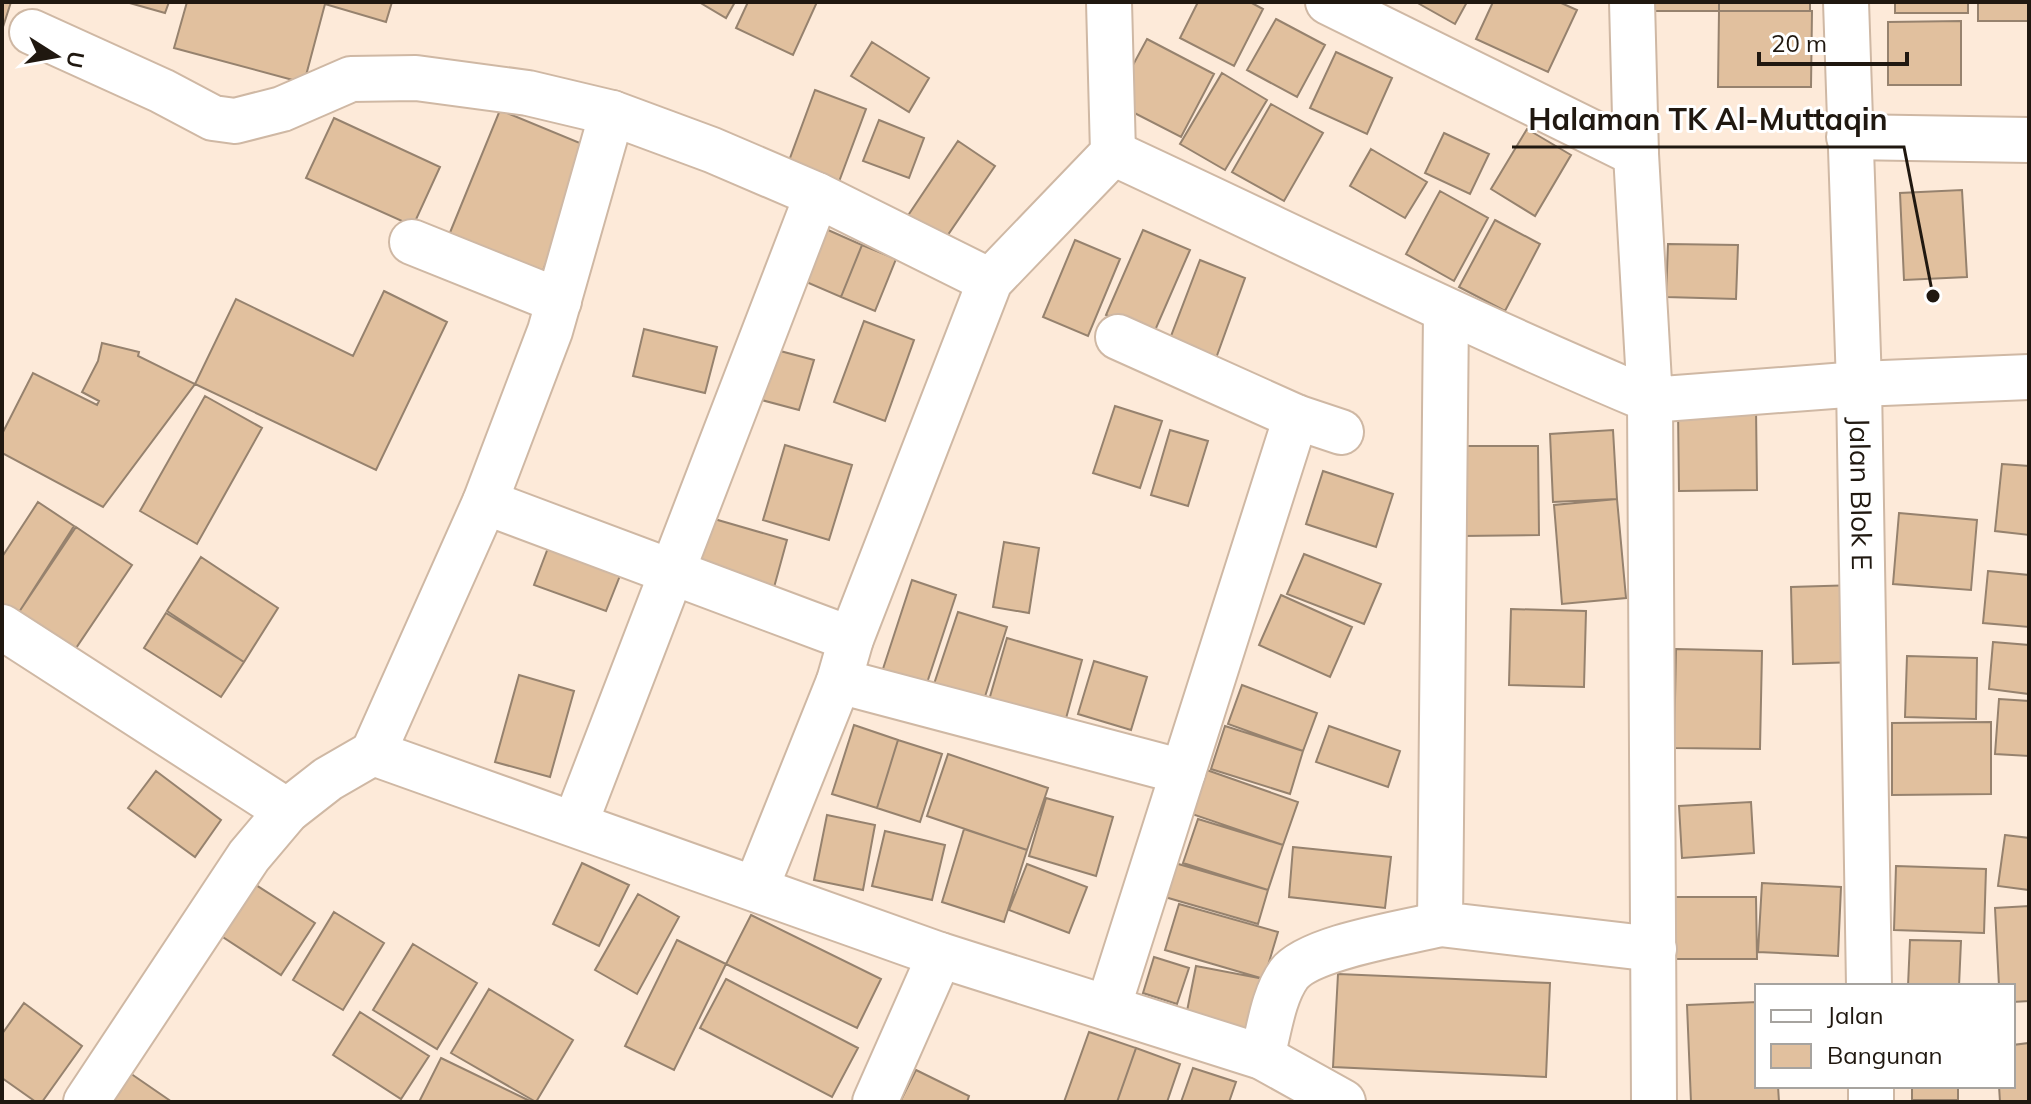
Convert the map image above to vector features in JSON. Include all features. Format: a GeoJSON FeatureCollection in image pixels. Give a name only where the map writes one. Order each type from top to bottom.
{"type":"FeatureCollection","features":[{"type":"Feature","properties":{"kind":"street"},"geometry":{"type":"LineString","coordinates":[[756,888],[839,681],[851,639],[990,281],[1113,153],[1109,2]]}},
{"type":"Feature","properties":{"kind":"street"},"geometry":{"type":"LineString","coordinates":[[1328,2],[1636,154]]}},
{"type":"Feature","properties":{"kind":"street"},"geometry":{"type":"LineString","coordinates":[[1632,2],[1636,154],[1650,400],[1654,1102]]}},
{"type":"Feature","properties":{"kind":"street","name":"Jalan Blok E"},"geometry":{"type":"LineString","coordinates":[[1846,2],[1859,384],[1869,984]]}},
{"type":"Feature","properties":{"kind":"street"},"geometry":{"type":"LineString","coordinates":[[32,32],[162,91],[213,118],[235,121],[282,109],[351,79],[416,78],[528,93],[612,113],[712,150],[817,195],[990,281]]}},
{"type":"Feature","properties":{"kind":"street"},"geometry":{"type":"LineString","coordinates":[[86,1102],[249,856],[287,811],[328,779],[373,753],[485,502],[559,301],[612,113]]}},
{"type":"Feature","properties":{"kind":"street"},"geometry":{"type":"LineString","coordinates":[[1849,137],[2029,140]]}},
{"type":"Feature","properties":{"kind":"street"},"geometry":{"type":"LineString","coordinates":[[1113,153],[1446,312],[1650,400],[1859,384],[2029,377]]}},
{"type":"Feature","properties":{"kind":"street"},"geometry":{"type":"LineString","coordinates":[[575,824],[817,195]]}},
{"type":"Feature","properties":{"kind":"street"},"geometry":{"type":"LineString","coordinates":[[412,242],[559,301]]}},
{"type":"Feature","properties":{"kind":"street"},"geometry":{"type":"LineString","coordinates":[[1440,924],[1446,312]]}},
{"type":"Feature","properties":{"kind":"street"},"geometry":{"type":"LineString","coordinates":[[1118,337],[1296,417],[1341,432]]}},
{"type":"Feature","properties":{"kind":"street"},"geometry":{"type":"LineString","coordinates":[[1108,1008],[1296,417]]}},
{"type":"Feature","properties":{"kind":"street"},"geometry":{"type":"LineString","coordinates":[[485,502],[851,639]]}},
{"type":"Feature","properties":{"kind":"street"},"geometry":{"type":"LineString","coordinates":[[2,627],[287,811]]}},
{"type":"Feature","properties":{"kind":"street"},"geometry":{"type":"LineString","coordinates":[[839,681],[1183,772]]}},
{"type":"Feature","properties":{"kind":"street"},"geometry":{"type":"LineString","coordinates":[[373,753],[940,955],[1262,1057],[1343,1102]]}},
{"type":"Feature","properties":{"kind":"street"},"geometry":{"type":"LineString","coordinates":[[1262,1057],[1278,997],[1288,976],[1301,962],[1321,953],[1440,924],[1654,949]]}},
{"type":"Feature","properties":{"kind":"street"},"geometry":{"type":"LineString","coordinates":[[875,1102],[940,955]]}},
{"type":"Feature","properties":{"kind":"building"},"geometry":{"type":"Polygon","coordinates":[[[2,2],[11,2],[2,30],[2,2]]]}},
{"type":"Feature","properties":{"kind":"building"},"geometry":{"type":"Polygon","coordinates":[[[126,2],[169,2],[165,13],[126,2]]]}},
{"type":"Feature","properties":{"kind":"building"},"geometry":{"type":"Polygon","coordinates":[[[187,2],[392,2],[386,22],[325,4],[304,83],[174,48],[187,2]]]}},
{"type":"Feature","properties":{"kind":"building"},"geometry":{"type":"Polygon","coordinates":[[[699,2],[735,2],[726,18],[699,2]]]}},
{"type":"Feature","properties":{"kind":"building"},"geometry":{"type":"Polygon","coordinates":[[[748,2],[817,2],[793,55],[736,28],[748,2]]]}},
{"type":"Feature","properties":{"kind":"building"},"geometry":{"type":"Polygon","coordinates":[[[1198,2],[1250,2],[1263,9],[1234,66],[1180,38],[1198,2]]]}},
{"type":"Feature","properties":{"kind":"building"},"geometry":{"type":"Polygon","coordinates":[[[1416,2],[1467,2],[1455,24],[1416,2]]]}},
{"type":"Feature","properties":{"kind":"building"},"geometry":{"type":"Polygon","coordinates":[[[1493,2],[1559,2],[1577,10],[1548,72],[1476,39],[1493,2]]]}},
{"type":"Feature","properties":{"kind":"building"},"geometry":{"type":"Polygon","coordinates":[[[1645,2],[1719,2],[1719,11],[1645,11],[1645,2]]]}},
{"type":"Feature","properties":{"kind":"building"},"geometry":{"type":"Polygon","coordinates":[[[1719,2],[1810,2],[1810,11],[1719,11],[1719,2]]]}},
{"type":"Feature","properties":{"kind":"building"},"geometry":{"type":"Polygon","coordinates":[[[1895,2],[1968,2],[1968,13],[1895,13],[1895,2]]]}},
{"type":"Feature","properties":{"kind":"building"},"geometry":{"type":"Polygon","coordinates":[[[1978,2],[2029,2],[2029,21],[1978,21],[1978,2]]]}},
{"type":"Feature","properties":{"kind":"building"},"geometry":{"type":"Polygon","coordinates":[[[1719,11],[1812,11],[1811,87],[1718,87],[1719,11]]]}},
{"type":"Feature","properties":{"kind":"building"},"geometry":{"type":"Polygon","coordinates":[[[1276,19],[1325,45],[1297,97],[1247,70],[1276,19]]]}},
{"type":"Feature","properties":{"kind":"building"},"geometry":{"type":"Polygon","coordinates":[[[1961,21],[1961,85],[1888,85],[1888,22],[1961,21]]]}},
{"type":"Feature","properties":{"kind":"building"},"geometry":{"type":"Polygon","coordinates":[[[1147,39],[1214,74],[1181,137],[1113,102],[1147,39]]]}},
{"type":"Feature","properties":{"kind":"building"},"geometry":{"type":"Polygon","coordinates":[[[872,42],[929,78],[909,112],[851,76],[872,42]]]}},
{"type":"Feature","properties":{"kind":"building"},"geometry":{"type":"Polygon","coordinates":[[[1336,52],[1392,78],[1367,134],[1310,108],[1336,52]]]}},
{"type":"Feature","properties":{"kind":"building"},"geometry":{"type":"Polygon","coordinates":[[[1222,73],[1267,100],[1225,170],[1180,144],[1222,73]]]}},
{"type":"Feature","properties":{"kind":"building"},"geometry":{"type":"Polygon","coordinates":[[[815,90],[866,109],[837,187],[786,169],[815,90]]]}},
{"type":"Feature","properties":{"kind":"building"},"geometry":{"type":"Polygon","coordinates":[[[1271,104],[1323,133],[1284,201],[1232,172],[1271,104]]]}},
{"type":"Feature","properties":{"kind":"building"},"geometry":{"type":"Polygon","coordinates":[[[500,110],[592,148],[542,273],[449,235],[500,110]]]}},
{"type":"Feature","properties":{"kind":"building"},"geometry":{"type":"Polygon","coordinates":[[[334,118],[440,167],[413,226],[306,178],[334,118]]]}},
{"type":"Feature","properties":{"kind":"building"},"geometry":{"type":"Polygon","coordinates":[[[879,120],[924,138],[909,178],[863,161],[879,120]]]}},
{"type":"Feature","properties":{"kind":"building"},"geometry":{"type":"Polygon","coordinates":[[[1527,129],[1571,155],[1535,216],[1491,189],[1527,129]]]}},
{"type":"Feature","properties":{"kind":"building"},"geometry":{"type":"Polygon","coordinates":[[[1444,133],[1489,154],[1470,194],[1425,173],[1444,133]]]}},
{"type":"Feature","properties":{"kind":"building"},"geometry":{"type":"Polygon","coordinates":[[[958,141],[995,166],[943,242],[907,217],[958,141]]]}},
{"type":"Feature","properties":{"kind":"building"},"geometry":{"type":"Polygon","coordinates":[[[1371,149],[1427,182],[1405,218],[1350,186],[1371,149]]]}},
{"type":"Feature","properties":{"kind":"building"},"geometry":{"type":"Polygon","coordinates":[[[1962,190],[1967,277],[1904,280],[1900,193],[1962,190]]]}},
{"type":"Feature","properties":{"kind":"building"},"geometry":{"type":"Polygon","coordinates":[[[1440,191],[1488,218],[1454,281],[1406,254],[1440,191]]]}},
{"type":"Feature","properties":{"kind":"building"},"geometry":{"type":"Polygon","coordinates":[[[1495,220],[1540,244],[1505,311],[1459,287],[1495,220]]]}},
{"type":"Feature","properties":{"kind":"building"},"geometry":{"type":"Polygon","coordinates":[[[819,226],[862,245],[841,297],[797,278],[819,226]]]}},
{"type":"Feature","properties":{"kind":"building"},"geometry":{"type":"Polygon","coordinates":[[[1143,230],[1190,250],[1153,335],[1106,315],[1143,230]]]}},
{"type":"Feature","properties":{"kind":"building"},"geometry":{"type":"Polygon","coordinates":[[[1075,240],[1120,259],[1088,336],[1043,317],[1075,240]]]}},
{"type":"Feature","properties":{"kind":"building"},"geometry":{"type":"Polygon","coordinates":[[[1668,244],[1738,245],[1736,299],[1666,297],[1668,244]]]}},
{"type":"Feature","properties":{"kind":"building"},"geometry":{"type":"Polygon","coordinates":[[[862,245],[896,259],[875,311],[841,297],[862,245]]]}},
{"type":"Feature","properties":{"kind":"building"},"geometry":{"type":"Polygon","coordinates":[[[1200,260],[1245,278],[1215,361],[1168,344],[1200,260]]]}},
{"type":"Feature","properties":{"kind":"building"},"geometry":{"type":"Polygon","coordinates":[[[384,291],[447,322],[376,470],[195,384],[236,299],[353,356],[384,291]]]}},
{"type":"Feature","properties":{"kind":"building"},"geometry":{"type":"Polygon","coordinates":[[[864,321],[914,340],[885,421],[834,402],[864,321]]]}},
{"type":"Feature","properties":{"kind":"building"},"geometry":{"type":"Polygon","coordinates":[[[644,329],[717,347],[705,393],[633,376],[644,329]]]}},
{"type":"Feature","properties":{"kind":"building"},"geometry":{"type":"Polygon","coordinates":[[[102,343],[139,352],[138,356],[195,384],[103,507],[2,453],[2,434],[33,373],[97,405],[99,401],[82,392],[98,361],[102,343]]]}},
{"type":"Feature","properties":{"kind":"building"},"geometry":{"type":"Polygon","coordinates":[[[769,348],[814,360],[799,410],[754,398],[769,348]]]}},
{"type":"Feature","properties":{"kind":"building"},"geometry":{"type":"Polygon","coordinates":[[[205,396],[262,428],[197,544],[140,511],[205,396]]]}},
{"type":"Feature","properties":{"kind":"building"},"geometry":{"type":"Polygon","coordinates":[[[1115,406],[1162,421],[1140,488],[1093,473],[1115,406]]]}},
{"type":"Feature","properties":{"kind":"building"},"geometry":{"type":"Polygon","coordinates":[[[1756,408],[1757,490],[1679,491],[1678,409],[1756,408]]]}},
{"type":"Feature","properties":{"kind":"building"},"geometry":{"type":"Polygon","coordinates":[[[1170,430],[1208,441],[1188,506],[1151,495],[1170,430]]]}},
{"type":"Feature","properties":{"kind":"building"},"geometry":{"type":"Polygon","coordinates":[[[1613,430],[1617,499],[1553,502],[1550,434],[1613,430]]]}},
{"type":"Feature","properties":{"kind":"building"},"geometry":{"type":"Polygon","coordinates":[[[785,445],[852,465],[829,540],[763,520],[785,445]]]}},
{"type":"Feature","properties":{"kind":"building"},"geometry":{"type":"Polygon","coordinates":[[[1462,446],[1538,446],[1539,535],[1462,536],[1462,446]]]}},
{"type":"Feature","properties":{"kind":"building"},"geometry":{"type":"Polygon","coordinates":[[[2002,464],[2029,466],[2029,535],[1995,531],[2002,464]]]}},
{"type":"Feature","properties":{"kind":"building"},"geometry":{"type":"Polygon","coordinates":[[[1323,471],[1393,494],[1376,547],[1306,524],[1323,471]]]}},
{"type":"Feature","properties":{"kind":"building"},"geometry":{"type":"Polygon","coordinates":[[[1617,499],[1626,598],[1562,604],[1554,505],[1617,499]]]}},
{"type":"Feature","properties":{"kind":"building"},"geometry":{"type":"Polygon","coordinates":[[[38,502],[74,526],[14,620],[2,613],[2,557],[38,502]]]}},
{"type":"Feature","properties":{"kind":"building"},"geometry":{"type":"Polygon","coordinates":[[[1899,513],[1977,520],[1971,590],[1893,584],[1899,513]]]}},
{"type":"Feature","properties":{"kind":"building"},"geometry":{"type":"Polygon","coordinates":[[[704,516],[787,540],[773,591],[690,567],[704,516]]]}},
{"type":"Feature","properties":{"kind":"building"},"geometry":{"type":"Polygon","coordinates":[[[76,527],[132,565],[72,654],[17,615],[76,527]]]}},
{"type":"Feature","properties":{"kind":"building"},"geometry":{"type":"Polygon","coordinates":[[[551,540],[623,568],[606,611],[534,585],[551,540]]]}},
{"type":"Feature","properties":{"kind":"building"},"geometry":{"type":"Polygon","coordinates":[[[1004,542],[1039,548],[1029,613],[993,607],[1004,542]]]}},
{"type":"Feature","properties":{"kind":"building"},"geometry":{"type":"Polygon","coordinates":[[[1304,554],[1381,584],[1364,624],[1287,594],[1304,554]]]}},
{"type":"Feature","properties":{"kind":"building"},"geometry":{"type":"Polygon","coordinates":[[[201,557],[278,608],[244,662],[167,611],[201,557]]]}},
{"type":"Feature","properties":{"kind":"building"},"geometry":{"type":"Polygon","coordinates":[[[1988,571],[2029,575],[2029,627],[1983,623],[1988,571]]]}},
{"type":"Feature","properties":{"kind":"building"},"geometry":{"type":"Polygon","coordinates":[[[912,580],[956,595],[923,695],[879,681],[912,580]]]}},
{"type":"Feature","properties":{"kind":"building"},"geometry":{"type":"Polygon","coordinates":[[[1857,585],[1859,662],[1793,664],[1791,587],[1857,585]]]}},
{"type":"Feature","properties":{"kind":"building"},"geometry":{"type":"Polygon","coordinates":[[[1281,595],[1352,627],[1330,677],[1259,645],[1281,595]]]}},
{"type":"Feature","properties":{"kind":"building"},"geometry":{"type":"Polygon","coordinates":[[[1511,609],[1586,611],[1584,687],[1509,685],[1511,609]]]}},
{"type":"Feature","properties":{"kind":"building"},"geometry":{"type":"Polygon","coordinates":[[[958,612],[1007,627],[982,706],[932,690],[958,612]]]}},
{"type":"Feature","properties":{"kind":"building"},"geometry":{"type":"Polygon","coordinates":[[[166,613],[244,662],[221,697],[144,648],[166,613]]]}},
{"type":"Feature","properties":{"kind":"building"},"geometry":{"type":"Polygon","coordinates":[[[1007,638],[1082,660],[1065,722],[989,700],[1007,638]]]}},
{"type":"Feature","properties":{"kind":"building"},"geometry":{"type":"Polygon","coordinates":[[[1993,642],[2029,645],[2029,694],[1989,689],[1993,642]]]}},
{"type":"Feature","properties":{"kind":"building"},"geometry":{"type":"Polygon","coordinates":[[[1676,649],[1762,651],[1760,749],[1674,748],[1676,649]]]}},
{"type":"Feature","properties":{"kind":"building"},"geometry":{"type":"Polygon","coordinates":[[[1907,656],[1977,658],[1976,719],[1905,717],[1907,656]]]}},
{"type":"Feature","properties":{"kind":"building"},"geometry":{"type":"Polygon","coordinates":[[[1094,661],[1147,677],[1131,730],[1078,714],[1094,661]]]}},
{"type":"Feature","properties":{"kind":"building"},"geometry":{"type":"Polygon","coordinates":[[[519,675],[574,691],[550,777],[495,762],[519,675]]]}},
{"type":"Feature","properties":{"kind":"building"},"geometry":{"type":"Polygon","coordinates":[[[1242,685],[1317,713],[1303,751],[1228,724],[1242,685]]]}},
{"type":"Feature","properties":{"kind":"building"},"geometry":{"type":"Polygon","coordinates":[[[1999,699],[2029,701],[2029,756],[1995,754],[1999,699]]]}},
{"type":"Feature","properties":{"kind":"building"},"geometry":{"type":"Polygon","coordinates":[[[1991,722],[1991,794],[1892,795],[1892,723],[1991,722]]]}},
{"type":"Feature","properties":{"kind":"building"},"geometry":{"type":"Polygon","coordinates":[[[854,725],[898,740],[877,808],[832,794],[854,725]]]}},
{"type":"Feature","properties":{"kind":"building"},"geometry":{"type":"Polygon","coordinates":[[[1225,726],[1303,751],[1290,794],[1211,769],[1225,726]]]}},
{"type":"Feature","properties":{"kind":"building"},"geometry":{"type":"Polygon","coordinates":[[[1329,726],[1400,751],[1388,787],[1316,762],[1329,726]]]}},
{"type":"Feature","properties":{"kind":"building"},"geometry":{"type":"Polygon","coordinates":[[[898,740],[942,754],[920,822],[877,808],[898,740]]]}},
{"type":"Feature","properties":{"kind":"building"},"geometry":{"type":"Polygon","coordinates":[[[948,754],[1048,788],[1027,850],[927,816],[948,754]]]}},
{"type":"Feature","properties":{"kind":"building"},"geometry":{"type":"Polygon","coordinates":[[[1201,768],[1298,802],[1283,845],[1186,812],[1201,768]]]}},
{"type":"Feature","properties":{"kind":"building"},"geometry":{"type":"Polygon","coordinates":[[[156,771],[221,820],[195,857],[128,808],[156,771]]]}},
{"type":"Feature","properties":{"kind":"building"},"geometry":{"type":"Polygon","coordinates":[[[1046,798],[1113,817],[1096,876],[1029,856],[1046,798]]]}},
{"type":"Feature","properties":{"kind":"building"},"geometry":{"type":"Polygon","coordinates":[[[1751,802],[1754,853],[1682,858],[1679,806],[1751,802]]]}},
{"type":"Feature","properties":{"kind":"building"},"geometry":{"type":"Polygon","coordinates":[[[827,815],[875,825],[863,890],[814,880],[827,815]]]}},
{"type":"Feature","properties":{"kind":"building"},"geometry":{"type":"Polygon","coordinates":[[[1198,819],[1283,845],[1268,890],[1183,863],[1198,819]]]}},
{"type":"Feature","properties":{"kind":"building"},"geometry":{"type":"Polygon","coordinates":[[[964,829],[1027,850],[1004,922],[942,902],[964,829]]]}},
{"type":"Feature","properties":{"kind":"building"},"geometry":{"type":"Polygon","coordinates":[[[885,831],[945,845],[932,900],[872,886],[885,831]]]}},
{"type":"Feature","properties":{"kind":"building"},"geometry":{"type":"Polygon","coordinates":[[[2005,835],[2029,838],[2029,890],[1998,886],[2005,835]]]}},
{"type":"Feature","properties":{"kind":"building"},"geometry":{"type":"Polygon","coordinates":[[[1293,847],[1391,857],[1385,908],[1289,897],[1293,847]]]}},
{"type":"Feature","properties":{"kind":"building"},"geometry":{"type":"Polygon","coordinates":[[[1168,861],[1268,890],[1258,924],[1158,895],[1168,861]]]}},
{"type":"Feature","properties":{"kind":"building"},"geometry":{"type":"Polygon","coordinates":[[[582,863],[629,885],[599,946],[553,924],[582,863]]]}},
{"type":"Feature","properties":{"kind":"building"},"geometry":{"type":"Polygon","coordinates":[[[1027,864],[1087,887],[1069,933],[1009,910],[1027,864]]]}},
{"type":"Feature","properties":{"kind":"building"},"geometry":{"type":"Polygon","coordinates":[[[1896,866],[1986,869],[1984,933],[1894,930],[1896,866]]]}},
{"type":"Feature","properties":{"kind":"building"},"geometry":{"type":"Polygon","coordinates":[[[245,878],[315,923],[281,975],[212,930],[245,878]]]}},
{"type":"Feature","properties":{"kind":"building"},"geometry":{"type":"Polygon","coordinates":[[[1762,883],[1841,887],[1838,956],[1758,952],[1762,883]]]}},
{"type":"Feature","properties":{"kind":"building"},"geometry":{"type":"Polygon","coordinates":[[[638,894],[679,917],[637,994],[595,970],[638,894]]]}},
{"type":"Feature","properties":{"kind":"building"},"geometry":{"type":"Polygon","coordinates":[[[1671,897],[1756,897],[1757,959],[1672,959],[1671,897]]]}},
{"type":"Feature","properties":{"kind":"building"},"geometry":{"type":"Polygon","coordinates":[[[1179,904],[1278,932],[1264,979],[1165,950],[1179,904]]]}},
{"type":"Feature","properties":{"kind":"building"},"geometry":{"type":"Polygon","coordinates":[[[2029,906],[2029,1001],[2015,1002],[2015,984],[1999,984],[1995,908],[2029,906]]]}},
{"type":"Feature","properties":{"kind":"building"},"geometry":{"type":"Polygon","coordinates":[[[334,912],[384,943],[343,1010],[293,980],[334,912]]]}},
{"type":"Feature","properties":{"kind":"building"},"geometry":{"type":"Polygon","coordinates":[[[751,915],[881,979],[857,1028],[726,964],[751,915]]]}},
{"type":"Feature","properties":{"kind":"building"},"geometry":{"type":"Polygon","coordinates":[[[677,940],[726,964],[674,1070],[625,1046],[677,940]]]}},
{"type":"Feature","properties":{"kind":"building"},"geometry":{"type":"Polygon","coordinates":[[[1910,940],[1961,941],[1959,984],[1908,984],[1910,940]]]}},
{"type":"Feature","properties":{"kind":"building"},"geometry":{"type":"Polygon","coordinates":[[[413,944],[477,983],[437,1049],[373,1010],[413,944]]]}},
{"type":"Feature","properties":{"kind":"building"},"geometry":{"type":"Polygon","coordinates":[[[1154,957],[1189,968],[1177,1004],[1143,993],[1154,957]]]}},
{"type":"Feature","properties":{"kind":"building"},"geometry":{"type":"Polygon","coordinates":[[[1196,966],[1264,979],[1255,1030],[1186,1016],[1196,966]]]}},
{"type":"Feature","properties":{"kind":"building"},"geometry":{"type":"Polygon","coordinates":[[[1338,974],[1550,983],[1546,1077],[1333,1067],[1338,974]]]}},
{"type":"Feature","properties":{"kind":"building"},"geometry":{"type":"Polygon","coordinates":[[[726,979],[858,1048],[832,1097],[700,1028],[726,979]]]}},
{"type":"Feature","properties":{"kind":"building"},"geometry":{"type":"Polygon","coordinates":[[[489,989],[573,1040],[536,1102],[451,1053],[489,989]]]}},
{"type":"Feature","properties":{"kind":"building"},"geometry":{"type":"Polygon","coordinates":[[[1755,1002],[1755,1088],[1778,1088],[1779,1102],[1691,1102],[1687,1005],[1755,1002]]]}},
{"type":"Feature","properties":{"kind":"building"},"geometry":{"type":"Polygon","coordinates":[[[24,1003],[82,1046],[42,1102],[36,1102],[2,1078],[2,1034],[24,1003]]]}},
{"type":"Feature","properties":{"kind":"building"},"geometry":{"type":"Polygon","coordinates":[[[360,1012],[429,1056],[401,1099],[333,1055],[360,1012]]]}},
{"type":"Feature","properties":{"kind":"building"},"geometry":{"type":"Polygon","coordinates":[[[1089,1032],[1136,1048],[1117,1102],[1064,1102],[1089,1032]]]}},
{"type":"Feature","properties":{"kind":"building"},"geometry":{"type":"Polygon","coordinates":[[[2029,1043],[2029,1102],[2000,1102],[1999,1088],[2015,1088],[2015,1045],[2029,1043]]]}},
{"type":"Feature","properties":{"kind":"building"},"geometry":{"type":"Polygon","coordinates":[[[1136,1048],[1180,1064],[1167,1102],[1117,1102],[1136,1048]]]}},
{"type":"Feature","properties":{"kind":"building"},"geometry":{"type":"Polygon","coordinates":[[[441,1058],[532,1102],[419,1102],[441,1058]]]}},
{"type":"Feature","properties":{"kind":"building"},"geometry":{"type":"Polygon","coordinates":[[[1193,1068],[1236,1082],[1229,1102],[1181,1102],[1193,1068]]]}},
{"type":"Feature","properties":{"kind":"building"},"geometry":{"type":"Polygon","coordinates":[[[916,1070],[969,1096],[967,1102],[900,1102],[916,1070]]]}},
{"type":"Feature","properties":{"kind":"building"},"geometry":{"type":"Polygon","coordinates":[[[127,1071],[172,1102],[106,1102],[127,1071]]]}},
{"type":"Feature","properties":{"kind":"building"},"geometry":{"type":"Polygon","coordinates":[[[1912,1088],[1958,1088],[1958,1100],[1912,1100],[1912,1088]]]}},
{"type":"Feature","properties":{"kind":"place","name":"Halaman TK Al-Muttaqin"},"geometry":{"type":"Point","coordinates":[1933,296]}}]}
